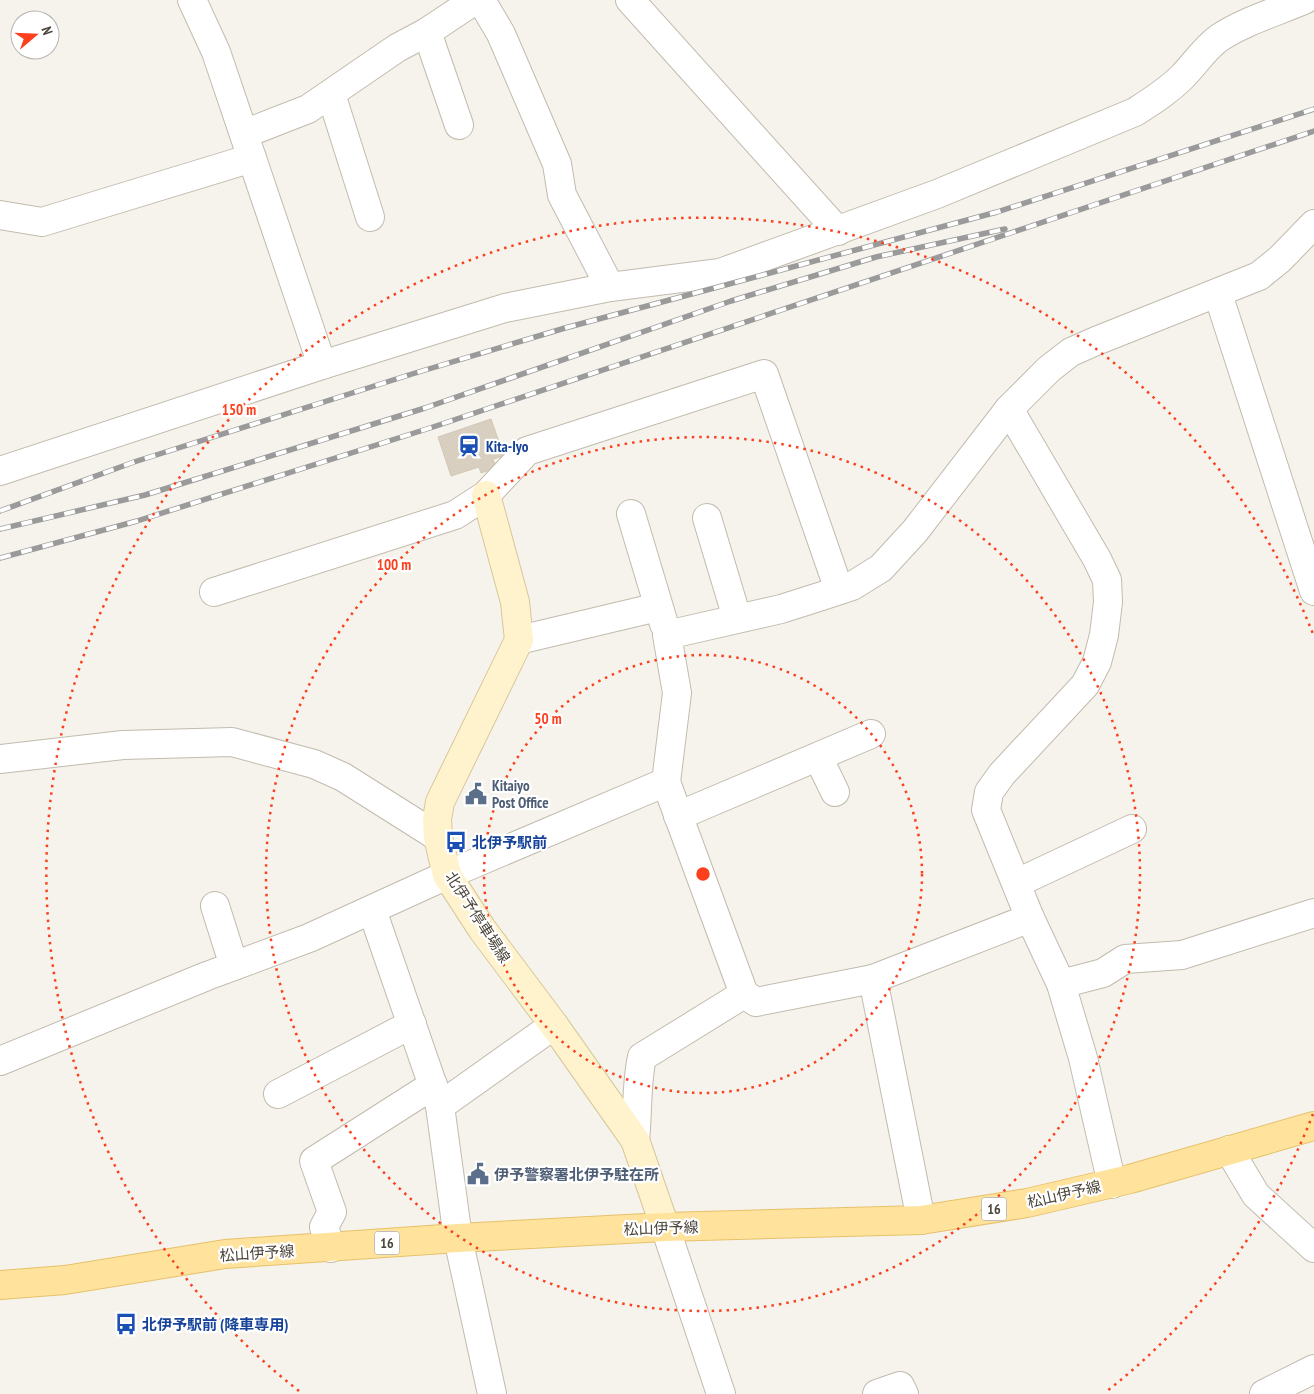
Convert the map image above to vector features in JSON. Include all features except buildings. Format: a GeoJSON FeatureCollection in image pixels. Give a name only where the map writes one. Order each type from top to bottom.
{"type":"FeatureCollection","features":[{"type":"Feature","properties":{"kind":"main road"},"geometry":{"type":"LineString","coordinates":[[486,495],[515,602],[519,640]]}},
{"type":"Feature","properties":{"kind":"main road","name":"北伊予停車場線"},"geometry":{"type":"LineString","coordinates":[[519,640],[440,802],[437,819],[438,837],[447,875],[482,929],[554,1025],[636,1140],[665,1227]]}},
{"type":"Feature","properties":{"kind":"main road","name":"松山伊予線"},"geometry":{"type":"LineString","coordinates":[[0,1285],[66,1280],[225,1254],[458,1238],[665,1227],[921,1220],[1027,1203],[1112,1184],[1314,1126]]}},
{"type":"Feature","properties":{"kind":"street"},"geometry":{"type":"LineString","coordinates":[[192,0],[216,52],[322,364]]}},
{"type":"Feature","properties":{"kind":"street"},"geometry":{"type":"LineString","coordinates":[[0,215],[42,222],[248,146],[331,94],[397,48],[427,32],[475,0]]}},
{"type":"Feature","properties":{"kind":"street"},"geometry":{"type":"LineString","coordinates":[[481,0],[502,34],[557,164],[562,195],[610,287]]}},
{"type":"Feature","properties":{"kind":"street"},"geometry":{"type":"LineString","coordinates":[[630,0],[838,231]]}},
{"type":"Feature","properties":{"kind":"street"},"geometry":{"type":"LineString","coordinates":[[0,471],[322,364],[505,308],[610,287],[720,273],[838,231],[937,194],[1135,112],[1161,96],[1218,39],[1238,28],[1304,0]]}},
{"type":"Feature","properties":{"kind":"street"},"geometry":{"type":"LineString","coordinates":[[427,32],[460,125]]}},
{"type":"Feature","properties":{"kind":"street"},"geometry":{"type":"LineString","coordinates":[[331,94],[370,217]]}},
{"type":"Feature","properties":{"kind":"street"},"geometry":{"type":"LineString","coordinates":[[667,635],[781,608],[852,586],[881,568],[897,552],[1009,410],[1049,369],[1071,352],[1259,276],[1280,259],[1314,224]]}},
{"type":"Feature","properties":{"kind":"street"},"geometry":{"type":"LineString","coordinates":[[1218,294],[1314,591]]}},
{"type":"Feature","properties":{"kind":"street"},"geometry":{"type":"LineString","coordinates":[[214,592],[455,515],[486,495],[527,451],[764,374],[839,590]]}},
{"type":"Feature","properties":{"kind":"street"},"geometry":{"type":"LineString","coordinates":[[1009,410],[1097,559],[1106,580],[1108,602],[1104,635],[1097,662],[1085,685],[1002,774],[989,792],[986,810],[1030,918],[1061,984],[1083,1058],[1112,1184]]}},
{"type":"Feature","properties":{"kind":"street"},"geometry":{"type":"LineString","coordinates":[[631,514],[667,635],[677,693],[666,782],[744,994],[756,1002],[873,979],[1030,918]]}},
{"type":"Feature","properties":{"kind":"street"},"geometry":{"type":"LineString","coordinates":[[707,518],[737,618]]}},
{"type":"Feature","properties":{"kind":"street"},"geometry":{"type":"LineString","coordinates":[[519,640],[658,607]]}},
{"type":"Feature","properties":{"kind":"street"},"geometry":{"type":"LineString","coordinates":[[678,816],[871,734]]}},
{"type":"Feature","properties":{"kind":"street"},"geometry":{"type":"LineString","coordinates":[[0,759],[123,745],[232,742],[314,764],[343,777],[438,837]]}},
{"type":"Feature","properties":{"kind":"street"},"geometry":{"type":"LineString","coordinates":[[818,757],[835,792]]}},
{"type":"Feature","properties":{"kind":"street"},"geometry":{"type":"LineString","coordinates":[[0,1061],[234,966],[309,938],[447,875],[666,782]]}},
{"type":"Feature","properties":{"kind":"street"},"geometry":{"type":"LineString","coordinates":[[1017,883],[1132,829]]}},
{"type":"Feature","properties":{"kind":"street"},"geometry":{"type":"LineString","coordinates":[[215,906],[234,966]]}},
{"type":"Feature","properties":{"kind":"street"},"geometry":{"type":"LineString","coordinates":[[372,910],[436,1095],[458,1238],[492,1394]]}},
{"type":"Feature","properties":{"kind":"street"},"geometry":{"type":"LineString","coordinates":[[1061,984],[1103,973],[1125,959],[1182,955],[1314,913]]}},
{"type":"Feature","properties":{"kind":"street"},"geometry":{"type":"LineString","coordinates":[[873,979],[921,1220]]}},
{"type":"Feature","properties":{"kind":"street"},"geometry":{"type":"LineString","coordinates":[[636,1140],[639,1101],[638,1074],[642,1057],[744,994]]}},
{"type":"Feature","properties":{"kind":"street"},"geometry":{"type":"LineString","coordinates":[[278,1094],[412,1024]]}},
{"type":"Feature","properties":{"kind":"street"},"geometry":{"type":"LineString","coordinates":[[331,1248],[324,1227],[332,1212],[314,1160],[436,1095],[554,1025]]}},
{"type":"Feature","properties":{"kind":"street"},"geometry":{"type":"LineString","coordinates":[[1229,1150],[1256,1195],[1314,1248]]}},
{"type":"Feature","properties":{"kind":"street"},"geometry":{"type":"LineString","coordinates":[[665,1227],[721,1394]]}},
{"type":"Feature","properties":{"kind":"street"},"geometry":{"type":"LineString","coordinates":[[1264,1394],[1314,1369]]}},
{"type":"Feature","properties":{"kind":"street"},"geometry":{"type":"LineString","coordinates":[[876,1394],[900,1386],[904,1394]]}},
{"type":"Feature","properties":{"kind":"railway"},"geometry":{"type":"LineString","coordinates":[[0,511],[134,462],[412,374],[565,328],[997,212],[1314,109]]}},
{"type":"Feature","properties":{"kind":"railway"},"geometry":{"type":"LineString","coordinates":[[0,558],[137,521],[433,427],[1314,131]]}},
{"type":"Feature","properties":{"kind":"railway"},"geometry":{"type":"LineString","coordinates":[[0,529],[145,495],[425,408],[731,301],[876,257],[1005,229]]}},
{"type":"Feature","properties":{"kind":"place","name":"Kita-Iyo"},"geometry":{"type":"Point","coordinates":[469,446]}},
{"type":"Feature","properties":{"kind":"place","name":"Kitaiyo Post Office"},"geometry":{"type":"Point","coordinates":[476,794]}},
{"type":"Feature","properties":{"kind":"place","name":"北伊予駅前"},"geometry":{"type":"Point","coordinates":[456,842]}},
{"type":"Feature","properties":{"kind":"place","name":"伊予警察署北伊予駐在所"},"geometry":{"type":"Point","coordinates":[478,1174]}},
{"type":"Feature","properties":{"kind":"place","name":"北伊予駅前 (降車専用)"},"geometry":{"type":"Point","coordinates":[126,1324]}}]}
